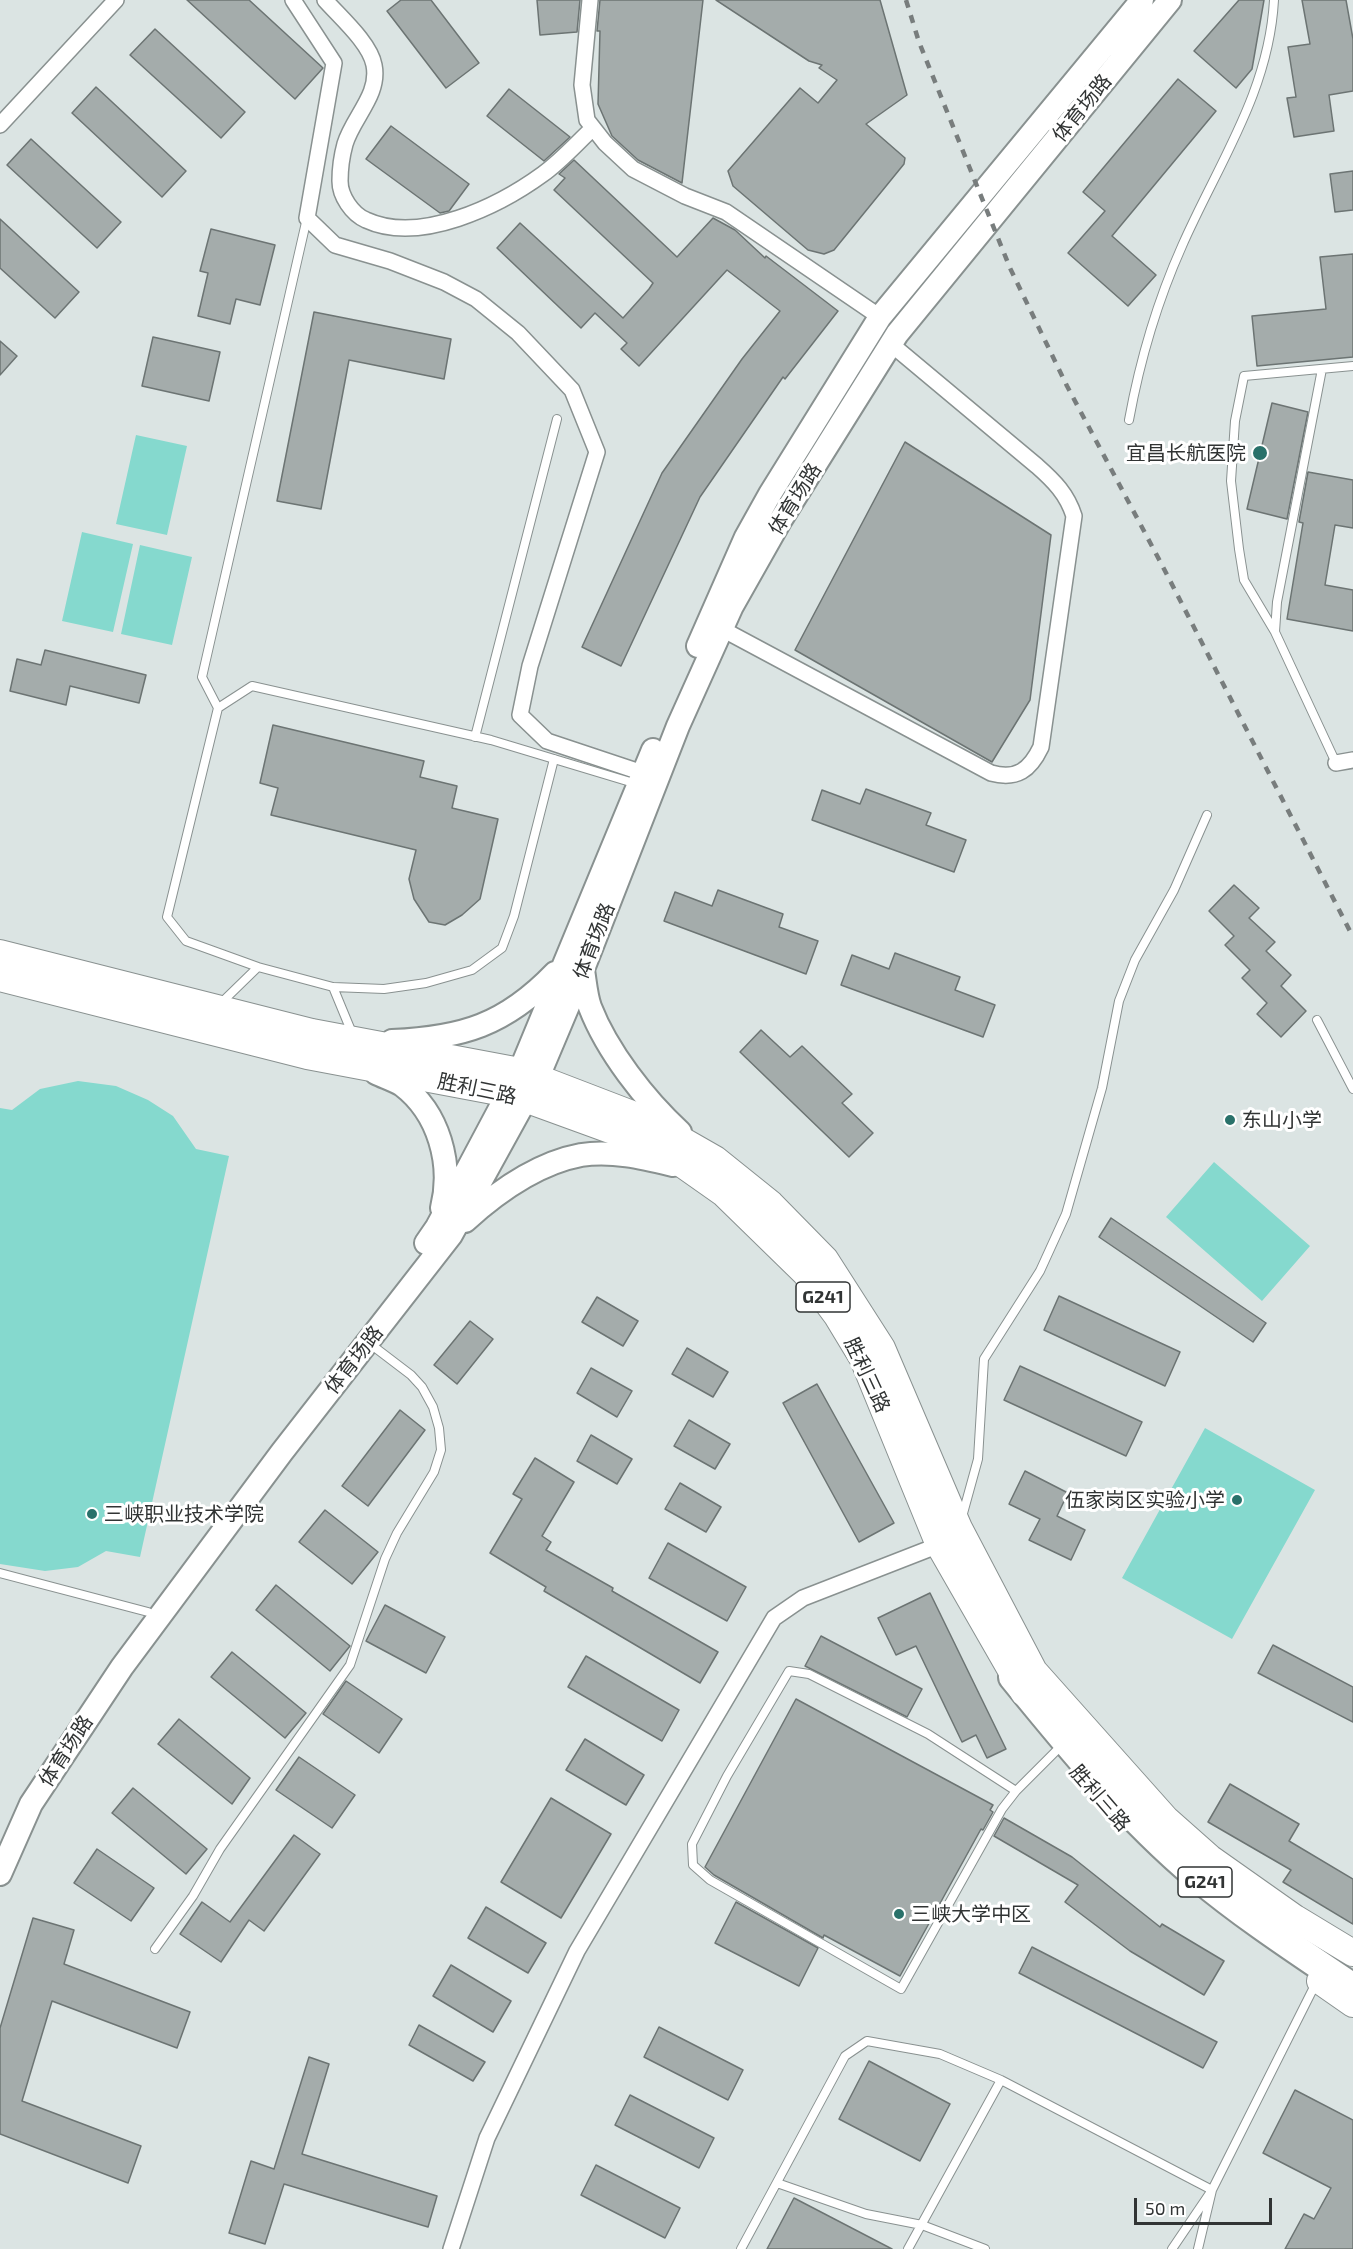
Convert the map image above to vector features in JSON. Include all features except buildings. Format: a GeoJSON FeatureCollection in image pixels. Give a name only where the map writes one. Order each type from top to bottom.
{"type":"FeatureCollection","features":[{"type":"Feature","properties":{"kind":"highway","name":"G241"},"geometry":{"type":"LineString","coordinates":[[1024,1674],[1074,1750],[1155,1838],[1197,1876],[1252,1918],[1353,1988]]}},
{"type":"Feature","properties":{"kind":"highway","name":"G241"},"geometry":{"type":"LineString","coordinates":[[1074,1750],[1204,1866],[1256,1906],[1353,1970]]}},
{"type":"Feature","properties":{"kind":"main road","name":"体育场路"},"geometry":{"type":"LineString","coordinates":[[574,967],[641,779],[726,579],[770,494],[880,317],[1142,0]]}},
{"type":"Feature","properties":{"kind":"main road","name":"体育场路"},"geometry":{"type":"LineString","coordinates":[[1,1871],[31,1804],[122,1667],[368,1342],[444,1231],[523,1085],[732,606],[780,521],[891,344],[1170,0]]}},
{"type":"Feature","properties":{"kind":"main road","name":"胜利三路"},"geometry":{"type":"LineString","coordinates":[[0,952],[312,1032],[361,1050],[523,1085],[635,1139],[694,1159],[715,1159],[771,1204],[825,1259],[882,1348],[1024,1674]]}},
{"type":"Feature","properties":{"kind":"main road"},"geometry":{"type":"LineString","coordinates":[[361,1050],[458,1034],[497,1019],[574,967],[590,1006],[629,1075],[694,1159]]}},
{"type":"Feature","properties":{"kind":"main road","name":"胜利三路"},"geometry":{"type":"LineString","coordinates":[[0,978],[307,1056],[361,1050]]}},
{"type":"Feature","properties":{"kind":"main road"},"geometry":{"type":"LineString","coordinates":[[361,1050],[421,1105],[436,1129],[445,1153],[444,1231]]}},
{"type":"Feature","properties":{"kind":"main road"},"geometry":{"type":"LineString","coordinates":[[444,1231],[516,1182],[548,1166],[581,1155],[615,1154],[642,1158],[694,1159]]}},
{"type":"Feature","properties":{"kind":"main road","name":"胜利三路"},"geometry":{"type":"LineString","coordinates":[[694,1159],[723,1193],[805,1273],[837,1316],[863,1359],[939,1545],[1024,1674],[1166,1819],[1201,1850],[1268,1901],[1353,1953]]}},
{"type":"Feature","properties":{"kind":"main road","name":"体育场路"},"geometry":{"type":"LineString","coordinates":[[0,1844],[20,1802],[108,1667],[148,1612],[444,1231]]}},
{"type":"Feature","properties":{"kind":"main road","name":"胜利三路"},"geometry":{"type":"LineString","coordinates":[[1074,1750],[1112,1815],[1160,1863],[1260,1941],[1353,2004]]}},
{"type":"Feature","properties":{"kind":"street"},"geometry":{"type":"LineString","coordinates":[[0,124],[116,0]]}},
{"type":"Feature","properties":{"kind":"street"},"geometry":{"type":"LineString","coordinates":[[293,0],[334,63],[307,219],[335,244],[401,265],[444,282],[476,299],[518,333],[572,390],[597,452],[530,666],[520,715],[547,741],[641,779]]}},
{"type":"Feature","properties":{"kind":"street"},"geometry":{"type":"LineString","coordinates":[[326,0],[359,38],[374,62],[376,81],[345,144],[340,183],[345,201],[358,217],[378,226],[407,229],[432,227],[472,212],[510,196],[545,173],[593,128]]}},
{"type":"Feature","properties":{"kind":"street"},"geometry":{"type":"LineString","coordinates":[[590,0],[582,85],[588,120],[605,143],[633,170],[685,196],[726,212],[880,317]]}},
{"type":"Feature","properties":{"kind":"street"},"geometry":{"type":"LineString","coordinates":[[722,629],[991,773],[1015,776],[1035,760],[1041,747],[1074,516],[1068,499],[1055,482],[1038,466],[891,344]]}},
{"type":"Feature","properties":{"kind":"street"},"geometry":{"type":"LineString","coordinates":[[1336,763],[1353,760]]}},
{"type":"Feature","properties":{"kind":"street"},"geometry":{"type":"LineString","coordinates":[[451,2249],[487,2138],[577,1951],[774,1618],[803,1598],[939,1545]]}},
{"type":"Feature","properties":{"kind":"lane"},"geometry":{"type":"LineString","coordinates":[[1129,420],[1137,376],[1162,294],[1251,104],[1266,56],[1273,24],[1274,0]]}},
{"type":"Feature","properties":{"kind":"lane"},"geometry":{"type":"LineString","coordinates":[[307,219],[202,676],[218,708],[167,917],[186,941],[258,967],[333,987],[384,989],[426,983],[472,970],[502,948],[513,916],[554,759]]}},
{"type":"Feature","properties":{"kind":"lane"},"geometry":{"type":"LineString","coordinates":[[1336,763],[1275,632],[1244,580],[1231,481],[1235,421],[1244,376],[1353,366]]}},
{"type":"Feature","properties":{"kind":"lane"},"geometry":{"type":"LineString","coordinates":[[1275,632],[1277,602],[1322,369]]}},
{"type":"Feature","properties":{"kind":"lane"},"geometry":{"type":"LineString","coordinates":[[475,737],[557,419]]}},
{"type":"Feature","properties":{"kind":"lane"},"geometry":{"type":"LineString","coordinates":[[218,708],[252,686],[475,737],[554,759],[641,779]]}},
{"type":"Feature","properties":{"kind":"lane"},"geometry":{"type":"LineString","coordinates":[[959,1528],[978,1459],[984,1359],[1040,1271],[1066,1214],[1102,1088],[1119,1001],[1136,960],[1174,890],[1207,815]]}},
{"type":"Feature","properties":{"kind":"lane"},"geometry":{"type":"LineString","coordinates":[[216,1008],[258,967]]}},
{"type":"Feature","properties":{"kind":"lane"},"geometry":{"type":"LineString","coordinates":[[333,987],[361,1050]]}},
{"type":"Feature","properties":{"kind":"lane"},"geometry":{"type":"LineString","coordinates":[[1317,1020],[1353,1089]]}},
{"type":"Feature","properties":{"kind":"lane"},"geometry":{"type":"LineString","coordinates":[[155,1949],[193,1896],[220,1849],[350,1665],[385,1559],[397,1533],[434,1472],[441,1450],[439,1428],[433,1407],[422,1387],[411,1375],[368,1342]]}},
{"type":"Feature","properties":{"kind":"lane"},"geometry":{"type":"LineString","coordinates":[[0,1573],[148,1612]]}},
{"type":"Feature","properties":{"kind":"lane"},"geometry":{"type":"LineString","coordinates":[[1016,1791],[928,1734],[809,1674],[789,1671],[727,1776],[692,1844],[693,1865],[710,1880],[901,1989],[1002,1809],[1016,1791],[1074,1750]]}},
{"type":"Feature","properties":{"kind":"lane"},"geometry":{"type":"LineString","coordinates":[[1172,2249],[1212,2190],[1318,1979]]}},
{"type":"Feature","properties":{"kind":"lane"},"geometry":{"type":"LineString","coordinates":[[741,2249],[845,2056],[867,2041],[940,2054],[1001,2079],[1212,2190]]}},
{"type":"Feature","properties":{"kind":"lane"},"geometry":{"type":"LineString","coordinates":[[908,2249],[1001,2079]]}},
{"type":"Feature","properties":{"kind":"lane"},"geometry":{"type":"LineString","coordinates":[[777,2183],[866,2214],[921,2225],[985,2249]]}},
{"type":"Feature","properties":{"kind":"lane"},"geometry":{"type":"LineString","coordinates":[[1198,2249],[1212,2190]]}},
{"type":"Feature","properties":{"kind":"green space"},"geometry":{"type":"Polygon","coordinates":[[[136,435],[187,446],[167,535],[116,524],[136,435]]]}},
{"type":"Feature","properties":{"kind":"green space"},"geometry":{"type":"Polygon","coordinates":[[[82,532],[133,544],[113,632],[62,621],[82,532]]]}},
{"type":"Feature","properties":{"kind":"green space"},"geometry":{"type":"Polygon","coordinates":[[[140,545],[192,557],[172,645],[121,634],[140,545]]]}},
{"type":"Feature","properties":{"kind":"green space"},"geometry":{"type":"Polygon","coordinates":[[[78,1081],[116,1086],[148,1100],[173,1116],[196,1149],[229,1156],[140,1557],[106,1551],[78,1567],[45,1571],[0,1564],[0,1108],[12,1110],[40,1089],[78,1081]]]}},
{"type":"Feature","properties":{"kind":"green space"},"geometry":{"type":"Polygon","coordinates":[[[1214,1162],[1310,1246],[1262,1301],[1166,1217],[1214,1162]]]}},
{"type":"Feature","properties":{"kind":"green space"},"geometry":{"type":"Polygon","coordinates":[[[1205,1428],[1315,1490],[1232,1639],[1122,1578],[1205,1428]]]}},
{"type":"Feature","properties":{"kind":"railway"},"geometry":{"type":"LineString","coordinates":[[906,0],[919,42],[1010,268],[1067,386],[1162,565],[1353,937]]}},
{"type":"Feature","properties":{"kind":"place","name":"宜昌长航医院"},"geometry":{"type":"Point","coordinates":[1260,453]}},
{"type":"Feature","properties":{"kind":"place","name":"东山小学"},"geometry":{"type":"Point","coordinates":[1230,1120]}},
{"type":"Feature","properties":{"kind":"place","name":"伍家岗区实验小学"},"geometry":{"type":"Point","coordinates":[1237,1500]}},
{"type":"Feature","properties":{"kind":"place","name":"三峡职业技术学院"},"geometry":{"type":"Point","coordinates":[92,1514]}},
{"type":"Feature","properties":{"kind":"place","name":"三峡大学中区"},"geometry":{"type":"Point","coordinates":[899,1914]}}]}
